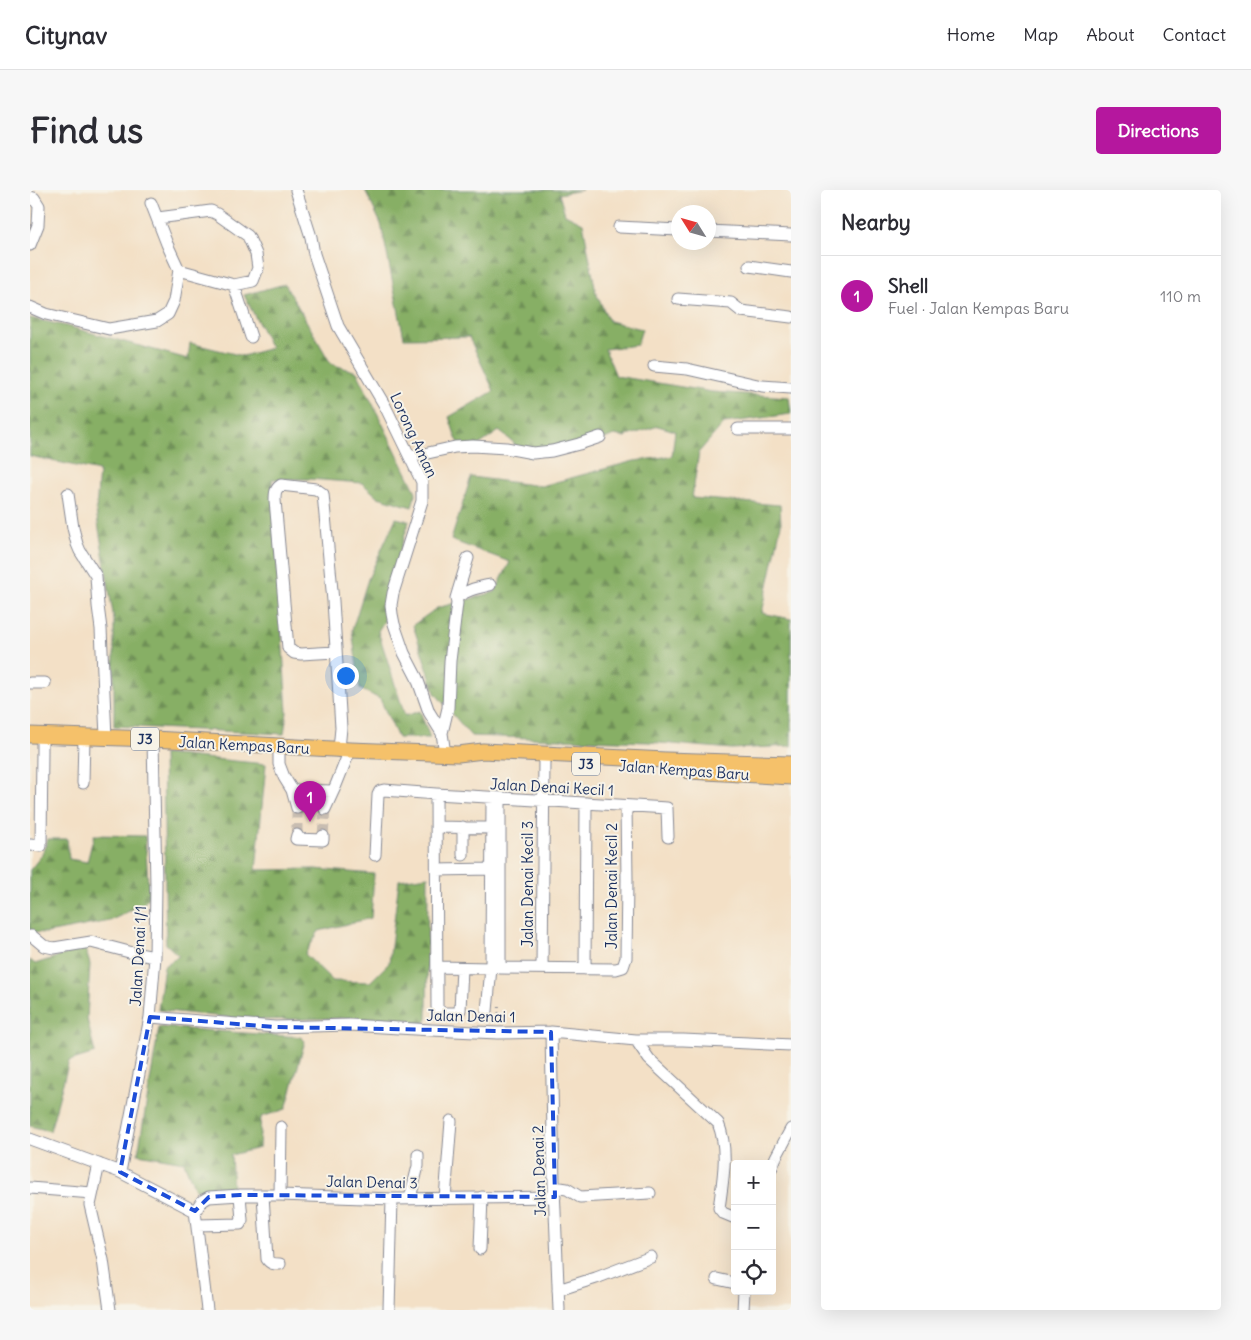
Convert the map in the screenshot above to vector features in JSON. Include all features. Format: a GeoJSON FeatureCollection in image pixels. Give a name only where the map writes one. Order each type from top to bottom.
{"type":"FeatureCollection","features":[{"type":"Feature","properties":{"kind":"main road","name":"Jalan Kempas Baru"},"geometry":{"type":"LineString","coordinates":[[36,735],[153,739],[345,750],[452,754],[483,752],[791,764]]}},
{"type":"Feature","properties":{"kind":"main road","name":"Jalan Kempas Baru"},"geometry":{"type":"LineString","coordinates":[[452,754],[482,759],[544,761],[791,777]]}},
{"type":"Feature","properties":{"kind":"street","name":"Lorong Aman"},"geometry":{"type":"LineString","coordinates":[[296,190],[311,237],[314,254],[338,326],[385,406],[422,482],[423,498],[393,593],[392,614],[404,652],[417,678],[429,712],[452,754]]}},
{"type":"Feature","properties":{"kind":"street"},"geometry":{"type":"LineString","coordinates":[[30,197],[34,198],[40,206],[38,225],[30,245]]}},
{"type":"Feature","properties":{"kind":"street"},"geometry":{"type":"LineString","coordinates":[[30,308],[46,314],[109,329],[157,321],[168,314],[174,301],[179,270],[151,203]]}},
{"type":"Feature","properties":{"kind":"street"},"geometry":{"type":"LineString","coordinates":[[158,218],[211,212],[248,236],[256,254],[258,268],[253,281],[234,285],[179,270]]}},
{"type":"Feature","properties":{"kind":"street"},"geometry":{"type":"LineString","coordinates":[[619,227],[671,230]]}},
{"type":"Feature","properties":{"kind":"street"},"geometry":{"type":"LineString","coordinates":[[716,231],[791,235]]}},
{"type":"Feature","properties":{"kind":"street"},"geometry":{"type":"LineString","coordinates":[[749,266],[791,272]]}},
{"type":"Feature","properties":{"kind":"street"},"geometry":{"type":"LineString","coordinates":[[234,285],[252,337]]}},
{"type":"Feature","properties":{"kind":"street"},"geometry":{"type":"LineString","coordinates":[[678,299],[731,303],[741,311],[791,316]]}},
{"type":"Feature","properties":{"kind":"street"},"geometry":{"type":"LineString","coordinates":[[654,366],[687,368],[762,386],[791,388]]}},
{"type":"Feature","properties":{"kind":"street"},"geometry":{"type":"LineString","coordinates":[[738,429],[791,429]]}},
{"type":"Feature","properties":{"kind":"street"},"geometry":{"type":"LineString","coordinates":[[410,457],[455,447],[473,446],[506,448],[533,453],[552,451],[600,437]]}},
{"type":"Feature","properties":{"kind":"street"},"geometry":{"type":"LineString","coordinates":[[325,809],[333,791],[345,750],[341,728],[333,601],[322,494],[316,488],[281,485],[277,487],[275,492],[288,648],[294,653],[301,654],[335,652]]}},
{"type":"Feature","properties":{"kind":"street"},"geometry":{"type":"LineString","coordinates":[[68,494],[73,528],[80,551],[96,576],[102,647],[106,737]]}},
{"type":"Feature","properties":{"kind":"street"},"geometry":{"type":"LineString","coordinates":[[442,733],[448,708],[456,598],[468,558]]}},
{"type":"Feature","properties":{"kind":"street"},"geometry":{"type":"LineString","coordinates":[[456,598],[471,589],[490,585]]}},
{"type":"Feature","properties":{"kind":"street"},"geometry":{"type":"LineString","coordinates":[[30,682],[45,683]]}},
{"type":"Feature","properties":{"kind":"street"},"geometry":{"type":"LineString","coordinates":[[30,845],[41,846],[36,820],[36,735]]}},
{"type":"Feature","properties":{"kind":"street"},"geometry":{"type":"LineString","coordinates":[[83,783],[84,737]]}},
{"type":"Feature","properties":{"kind":"street","name":"Jalan Denai 1/1"},"geometry":{"type":"LineString","coordinates":[[120,1172],[150,1017],[155,957],[156,884],[153,739]]}},
{"type":"Feature","properties":{"kind":"street"},"geometry":{"type":"LineString","coordinates":[[278,746],[279,764],[292,790],[298,808]]}},
{"type":"Feature","properties":{"kind":"street","name":"Jalan Denai Kecil 3"},"geometry":{"type":"LineString","coordinates":[[542,968],[542,801],[544,761]]}},
{"type":"Feature","properties":{"kind":"street"},"geometry":{"type":"LineString","coordinates":[[292,790],[333,791]]}},
{"type":"Feature","properties":{"kind":"street","name":"Jalan Denai Kecil 1"},"geometry":{"type":"LineString","coordinates":[[376,855],[378,795],[380,791],[384,790],[667,808],[668,838]]}},
{"type":"Feature","properties":{"kind":"street"},"geometry":{"type":"LineString","coordinates":[[436,794],[438,1009],[442,1013],[454,1014],[459,1012],[461,1007],[462,968]]}},
{"type":"Feature","properties":{"kind":"street"},"geometry":{"type":"LineString","coordinates":[[496,798],[492,828],[496,968]]}},
{"type":"Feature","properties":{"kind":"street"},"geometry":{"type":"LineString","coordinates":[[487,1010],[496,968],[496,798]]}},
{"type":"Feature","properties":{"kind":"street"},"geometry":{"type":"LineString","coordinates":[[437,967],[585,969],[586,804]]}},
{"type":"Feature","properties":{"kind":"street","name":"Jalan Denai Kecil 2"},"geometry":{"type":"LineString","coordinates":[[585,969],[616,969],[623,967],[626,958],[626,806]]}},
{"type":"Feature","properties":{"kind":"street"},"geometry":{"type":"LineString","coordinates":[[436,827],[492,828]]}},
{"type":"Feature","properties":{"kind":"street"},"geometry":{"type":"LineString","coordinates":[[463,827],[463,855]]}},
{"type":"Feature","properties":{"kind":"street"},"geometry":{"type":"LineString","coordinates":[[297,835],[296,839],[323,840],[323,836]]}},
{"type":"Feature","properties":{"kind":"street"},"geometry":{"type":"LineString","coordinates":[[436,870],[492,869]]}},
{"type":"Feature","properties":{"kind":"street"},"geometry":{"type":"LineString","coordinates":[[30,936],[44,946],[54,948],[92,942],[155,957]]}},
{"type":"Feature","properties":{"kind":"street","name":"Jalan Denai 1"},"geometry":{"type":"LineString","coordinates":[[150,1017],[275,1026],[350,1025],[498,1033],[551,1032],[636,1040],[683,1040],[791,1045]]}},
{"type":"Feature","properties":{"kind":"street","name":"Jalan Denai 2"},"geometry":{"type":"LineString","coordinates":[[551,1032],[559,1310]]}},
{"type":"Feature","properties":{"kind":"street"},"geometry":{"type":"LineString","coordinates":[[636,1040],[649,1059],[718,1123],[723,1134],[725,1154],[719,1208],[722,1213],[731,1217]]}},
{"type":"Feature","properties":{"kind":"street"},"geometry":{"type":"LineString","coordinates":[[445,1199],[451,1121]]}},
{"type":"Feature","properties":{"kind":"street"},"geometry":{"type":"LineString","coordinates":[[280,1195],[281,1127]]}},
{"type":"Feature","properties":{"kind":"street"},"geometry":{"type":"LineString","coordinates":[[775,1160],[791,1130]]}},
{"type":"Feature","properties":{"kind":"street"},"geometry":{"type":"LineString","coordinates":[[30,1139],[120,1172],[196,1211],[207,1310]]}},
{"type":"Feature","properties":{"kind":"street"},"geometry":{"type":"LineString","coordinates":[[410,1198],[418,1166],[418,1155]]}},
{"type":"Feature","properties":{"kind":"street"},"geometry":{"type":"LineString","coordinates":[[100,1164],[90,1204],[103,1260],[106,1310]]}},
{"type":"Feature","properties":{"kind":"street"},"geometry":{"type":"LineString","coordinates":[[30,1188],[92,1193]]}},
{"type":"Feature","properties":{"kind":"street"},"geometry":{"type":"LineString","coordinates":[[555,1192],[567,1189],[580,1198],[650,1193]]}},
{"type":"Feature","properties":{"kind":"street","name":"Jalan Denai 3"},"geometry":{"type":"LineString","coordinates":[[196,1211],[202,1201],[209,1197],[240,1195],[445,1199],[555,1192]]}},
{"type":"Feature","properties":{"kind":"street"},"geometry":{"type":"LineString","coordinates":[[197,1225],[240,1224],[242,1220],[240,1195]]}},
{"type":"Feature","properties":{"kind":"street"},"geometry":{"type":"LineString","coordinates":[[263,1195],[267,1258],[269,1262],[280,1264]]}},
{"type":"Feature","properties":{"kind":"street"},"geometry":{"type":"LineString","coordinates":[[480,1249],[482,1197]]}},
{"type":"Feature","properties":{"kind":"street"},"geometry":{"type":"LineString","coordinates":[[389,1310],[392,1199]]}},
{"type":"Feature","properties":{"kind":"street"},"geometry":{"type":"LineString","coordinates":[[558,1290],[651,1257]]}},
{"type":"Feature","properties":{"kind":"street"},"geometry":{"type":"LineString","coordinates":[[717,1280],[731,1282]]}},
{"type":"Feature","properties":{"kind":"street"},"geometry":{"type":"LineString","coordinates":[[744,1295],[744,1310]]}},
{"type":"Feature","properties":{"kind":"highlighted area"},"geometry":{"type":"Polygon","coordinates":[[[150,1017],[275,1027],[551,1032],[555,1197],[240,1195],[209,1197],[195,1211],[120,1172],[150,1017]]]}},
{"type":"Feature","properties":{"kind":"green space"},"geometry":{"type":"Polygon","coordinates":[[[365,190],[582,190],[559,194],[565,214],[583,223],[596,293],[609,321],[642,329],[637,345],[605,349],[616,376],[712,392],[789,397],[791,414],[724,423],[699,452],[692,498],[780,505],[781,525],[762,613],[791,619],[791,746],[732,749],[648,742],[471,736],[435,693],[413,625],[437,608],[495,592],[510,562],[451,540],[471,477],[541,486],[634,461],[672,456],[675,431],[658,426],[624,437],[614,435],[593,444],[519,453],[513,442],[499,431],[466,454],[456,438],[449,417],[494,391],[469,337],[404,338],[381,224],[365,190]]]}},
{"type":"Feature","properties":{"kind":"green space"},"geometry":{"type":"Polygon","coordinates":[[[285,284],[331,364],[357,372],[416,492],[412,507],[378,497],[362,483],[309,479],[272,479],[287,712],[284,734],[114,726],[114,620],[96,511],[99,471],[30,456],[30,318],[188,359],[190,343],[243,356],[271,348],[244,295],[285,284]]]}},
{"type":"Feature","properties":{"kind":"green space"},"geometry":{"type":"Polygon","coordinates":[[[396,518],[409,521],[384,605],[386,618],[378,631],[405,716],[420,711],[430,738],[398,738],[380,699],[360,689],[352,630],[368,579],[396,518]]]}},
{"type":"Feature","properties":{"kind":"green space"},"geometry":{"type":"Polygon","coordinates":[[[163,754],[266,764],[256,870],[315,869],[374,874],[371,918],[319,931],[305,954],[333,981],[370,982],[389,963],[399,880],[428,876],[427,1019],[423,1025],[353,1018],[253,1020],[158,1010],[164,966],[179,956],[166,944],[163,754]]]}},
{"type":"Feature","properties":{"kind":"green space"},"geometry":{"type":"Polygon","coordinates":[[[94,835],[145,836],[149,898],[143,904],[110,921],[47,933],[30,932],[30,870],[41,856],[48,839],[67,839],[69,859],[87,862],[94,835]]]}},
{"type":"Feature","properties":{"kind":"green space"},"geometry":{"type":"Polygon","coordinates":[[[85,948],[90,964],[87,1019],[95,1053],[69,1061],[50,1131],[30,1126],[30,960],[35,964],[85,948]]]}},
{"type":"Feature","properties":{"kind":"green space"},"geometry":{"type":"Polygon","coordinates":[[[159,1027],[301,1037],[305,1041],[286,1109],[261,1117],[259,1148],[231,1155],[233,1190],[195,1189],[184,1162],[138,1154],[159,1027]]]}},
{"type":"Feature","properties":{"kind":"tunnel"},"geometry":{"type":"LineString","coordinates":[[297,808],[297,835]]}},
{"type":"Feature","properties":{"kind":"tunnel"},"geometry":{"type":"LineString","coordinates":[[323,836],[325,809]]}},
{"type":"Feature","properties":{"kind":"place","name":"Shell"},"geometry":{"type":"Point","coordinates":[310,822]}}]}
